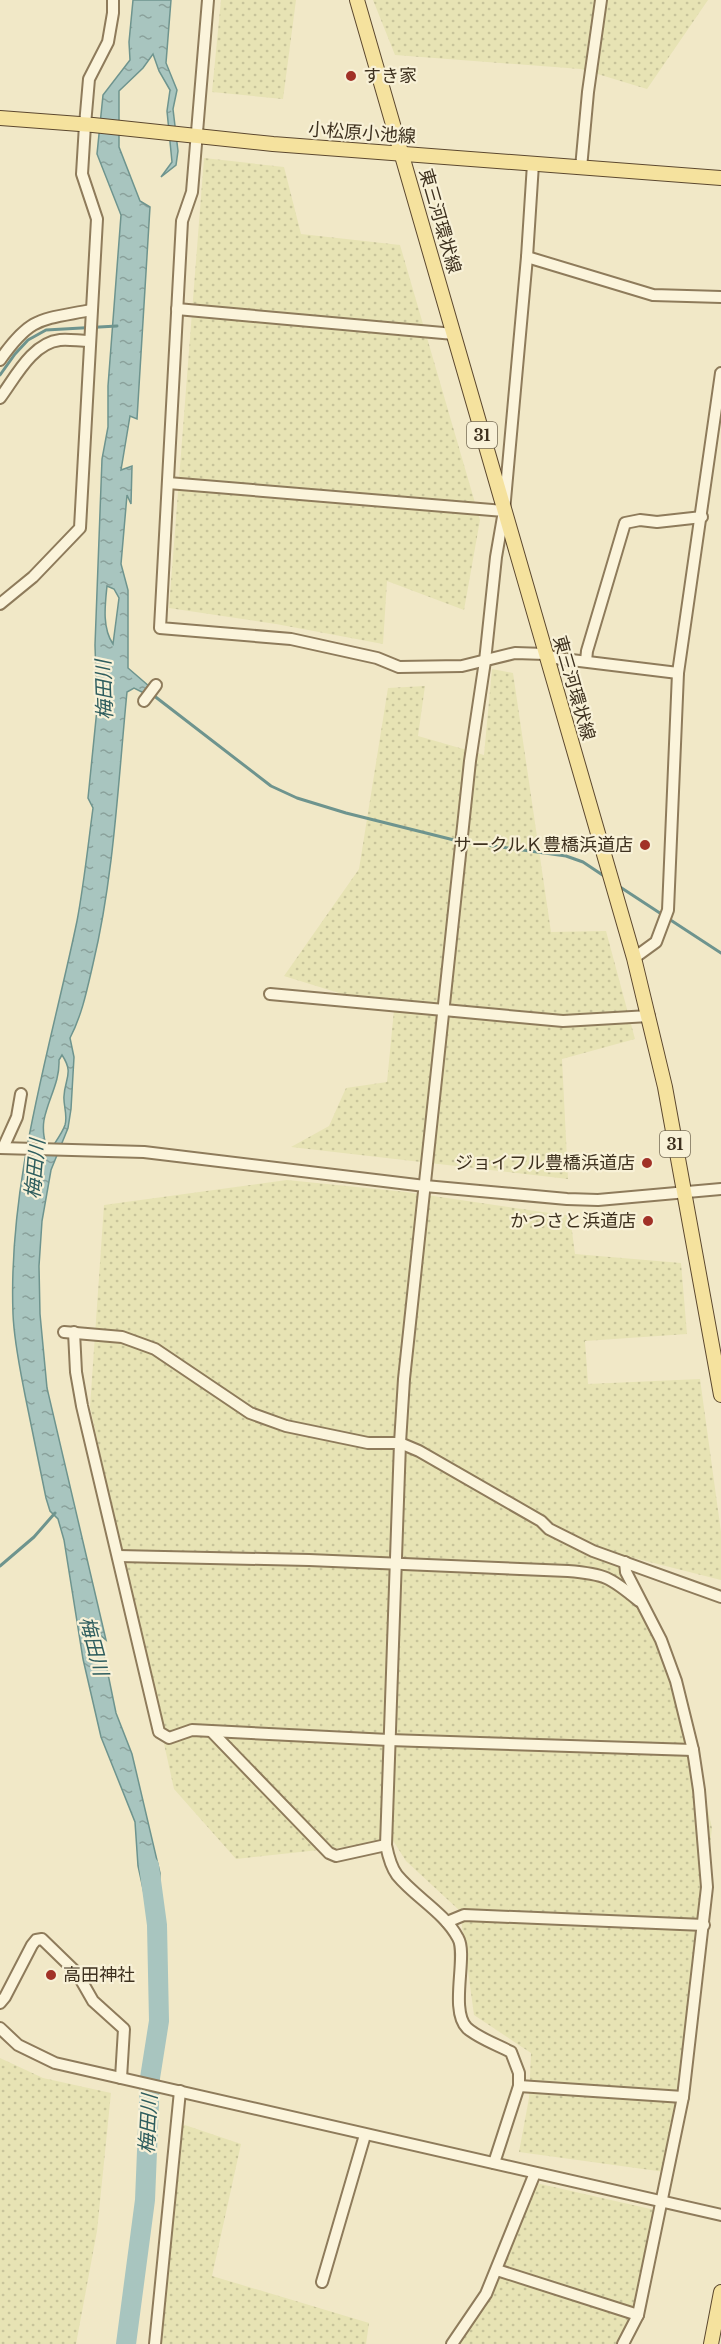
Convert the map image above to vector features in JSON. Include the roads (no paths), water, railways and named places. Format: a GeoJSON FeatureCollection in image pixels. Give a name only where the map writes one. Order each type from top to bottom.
{"type":"FeatureCollection","features":[{"type":"Feature","properties":{"kind":"main road","name":"東三河環状線"},"geometry":{"type":"LineString","coordinates":[[357,0],[634,958],[665,1088],[721,1395]]}},
{"type":"Feature","properties":{"kind":"main road","name":"小松原小池線"},"geometry":{"type":"LineString","coordinates":[[0,118],[273,144],[721,178]]}},
{"type":"Feature","properties":{"kind":"main road"},"geometry":{"type":"LineString","coordinates":[[711,2344],[721,2292]]}},
{"type":"Feature","properties":{"kind":"street"},"geometry":{"type":"LineString","coordinates":[[0,604],[33,577],[80,528],[97,219],[82,174],[89,125],[89,79],[108,42],[113,0]]}},
{"type":"Feature","properties":{"kind":"street"},"geometry":{"type":"LineString","coordinates":[[208,0],[191,136],[192,192],[182,221],[160,628],[209,634],[291,639],[376,658],[399,667],[462,666],[515,653],[545,654],[555,658],[678,673]]}},
{"type":"Feature","properties":{"kind":"street"},"geometry":{"type":"LineString","coordinates":[[581,168],[588,93],[601,0]]}},
{"type":"Feature","properties":{"kind":"street"},"geometry":{"type":"LineString","coordinates":[[494,2163],[519,2086],[519,2073],[512,2052],[467,2027],[461,2018],[460,1940],[447,1922],[397,1874],[389,1860],[386,1845],[400,1443],[470,761],[504,511],[533,164]]}},
{"type":"Feature","properties":{"kind":"street"},"geometry":{"type":"LineString","coordinates":[[527,257],[652,295],[721,297]]}},
{"type":"Feature","properties":{"kind":"street"},"geometry":{"type":"LineString","coordinates":[[177,309],[453,334]]}},
{"type":"Feature","properties":{"kind":"street"},"geometry":{"type":"LineString","coordinates":[[0,360],[17,336],[30,325],[41,320],[91,310]]}},
{"type":"Feature","properties":{"kind":"street"},"geometry":{"type":"LineString","coordinates":[[0,398],[29,359],[42,346],[89,332]]}},
{"type":"Feature","properties":{"kind":"street"},"geometry":{"type":"LineString","coordinates":[[634,958],[656,942],[668,910],[678,673],[718,418],[721,373]]}},
{"type":"Feature","properties":{"kind":"street"},"geometry":{"type":"LineString","coordinates":[[168,483],[504,511]]}},
{"type":"Feature","properties":{"kind":"street"},"geometry":{"type":"LineString","coordinates":[[586,661],[586,651],[625,523],[640,519],[657,522],[702,517]]}},
{"type":"Feature","properties":{"kind":"street"},"geometry":{"type":"LineString","coordinates":[[144,701],[156,685]]}},
{"type":"Feature","properties":{"kind":"street"},"geometry":{"type":"LineString","coordinates":[[270,994],[563,1021],[649,1016]]}},
{"type":"Feature","properties":{"kind":"street"},"geometry":{"type":"LineString","coordinates":[[21,1094],[17,1117],[2,1148],[144,1152],[425,1186],[588,1200],[721,1189]]}},
{"type":"Feature","properties":{"kind":"street"},"geometry":{"type":"LineString","coordinates":[[693,1750],[389,1740],[192,1730],[168,1738],[159,1732],[82,1406],[69,1332],[122,1336],[155,1349],[250,1413],[286,1426],[368,1443],[400,1443],[419,1451],[541,1521],[549,1529],[593,1551],[721,1597]]}},
{"type":"Feature","properties":{"kind":"street"},"geometry":{"type":"LineString","coordinates":[[118,1556],[309,1560],[514,1568],[600,1574],[613,1580],[644,1605]]}},
{"type":"Feature","properties":{"kind":"street"},"geometry":{"type":"LineString","coordinates":[[623,2344],[638,2315],[683,2097],[707,1887],[699,1790],[693,1750],[676,1682],[661,1640],[626,1572],[625,1562]]}},
{"type":"Feature","properties":{"kind":"street"},"geometry":{"type":"LineString","coordinates":[[212,1732],[329,1853],[336,1856],[386,1845]]}},
{"type":"Feature","properties":{"kind":"street"},"geometry":{"type":"LineString","coordinates":[[447,1922],[464,1915],[704,1924]]}},
{"type":"Feature","properties":{"kind":"street"},"geometry":{"type":"LineString","coordinates":[[0,2002],[5,1997],[32,1945],[36,1940],[42,1939],[77,1973],[93,2001],[124,2029],[121,2078]]}},
{"type":"Feature","properties":{"kind":"street"},"geometry":{"type":"LineString","coordinates":[[0,2028],[18,2045],[55,2063],[721,2215]]}},
{"type":"Feature","properties":{"kind":"street"},"geometry":{"type":"LineString","coordinates":[[519,2086],[528,2089],[683,2097]]}},
{"type":"Feature","properties":{"kind":"street"},"geometry":{"type":"LineString","coordinates":[[155,2344],[179,2091]]}},
{"type":"Feature","properties":{"kind":"street"},"geometry":{"type":"LineString","coordinates":[[322,2282],[365,2135]]}},
{"type":"Feature","properties":{"kind":"street"},"geometry":{"type":"LineString","coordinates":[[453,2344],[486,2294],[535,2173]]}},
{"type":"Feature","properties":{"kind":"street"},"geometry":{"type":"LineString","coordinates":[[497,2270],[638,2315]]}},
{"type":"Feature","properties":{"kind":"water"},"geometry":{"type":"Polygon","coordinates":[[[133,0],[171,0],[166,63],[177,90],[173,109],[178,151],[176,165],[161,177],[172,162],[167,111],[170,90],[159,71],[153,54],[143,68],[119,91],[119,147],[140,201],[150,207],[137,419],[130,416],[121,470],[132,466],[131,504],[127,495],[121,564],[128,590],[128,668],[150,687],[144,693],[134,688],[127,692],[115,829],[106,897],[86,993],[70,1038],[74,1057],[71,1109],[68,1128],[51,1170],[42,1221],[39,1266],[40,1314],[47,1388],[106,1640],[100,1635],[116,1713],[132,1754],[160,1873],[159,1890],[144,1893],[138,1866],[135,1822],[101,1737],[83,1659],[64,1540],[58,1519],[50,1511],[46,1498],[19,1365],[13,1314],[13,1264],[24,1165],[77,921],[93,808],[88,798],[97,709],[95,645],[102,459],[108,427],[108,386],[121,215],[97,154],[103,95],[130,60],[129,42],[133,0]],[[107,586],[106,624],[113,644],[119,598],[114,589],[107,586]],[[62,1055],[44,1120],[48,1154],[66,1121],[64,1096],[68,1066],[62,1055]]]}},
{"type":"Feature","properties":{"kind":"waterway"},"geometry":{"type":"LineString","coordinates":[[0,375],[28,340],[46,330],[117,326]]}},
{"type":"Feature","properties":{"kind":"waterway"},"geometry":{"type":"LineString","coordinates":[[153,695],[271,786],[297,798],[346,813],[458,841]]}},
{"type":"Feature","properties":{"kind":"waterway"},"geometry":{"type":"LineString","coordinates":[[464,842],[566,856],[583,862],[604,876]]}},
{"type":"Feature","properties":{"kind":"waterway"},"geometry":{"type":"LineString","coordinates":[[617,885],[721,953]]}},
{"type":"Feature","properties":{"kind":"waterway"},"geometry":{"type":"LineString","coordinates":[[0,1566],[34,1537],[55,1513]]}},
{"type":"Feature","properties":{"kind":"waterway","name":"梅田川"},"geometry":{"type":"LineString","coordinates":[[126,2344],[145,2200],[150,2078],[159,2021],[157,1925],[149,1866]]}},
{"type":"Feature","properties":{"kind":"place","name":"すき家"},"geometry":{"type":"Point","coordinates":[351,76]}},
{"type":"Feature","properties":{"kind":"place","name":"サークルＫ豊橋浜道店"},"geometry":{"type":"Point","coordinates":[645,845]}},
{"type":"Feature","properties":{"kind":"place","name":"ジョイフル豊橋浜道店"},"geometry":{"type":"Point","coordinates":[647,1163]}},
{"type":"Feature","properties":{"kind":"place","name":"かつさと浜道店"},"geometry":{"type":"Point","coordinates":[648,1221]}},
{"type":"Feature","properties":{"kind":"place","name":"高田神社"},"geometry":{"type":"Point","coordinates":[51,1975]}}]}
